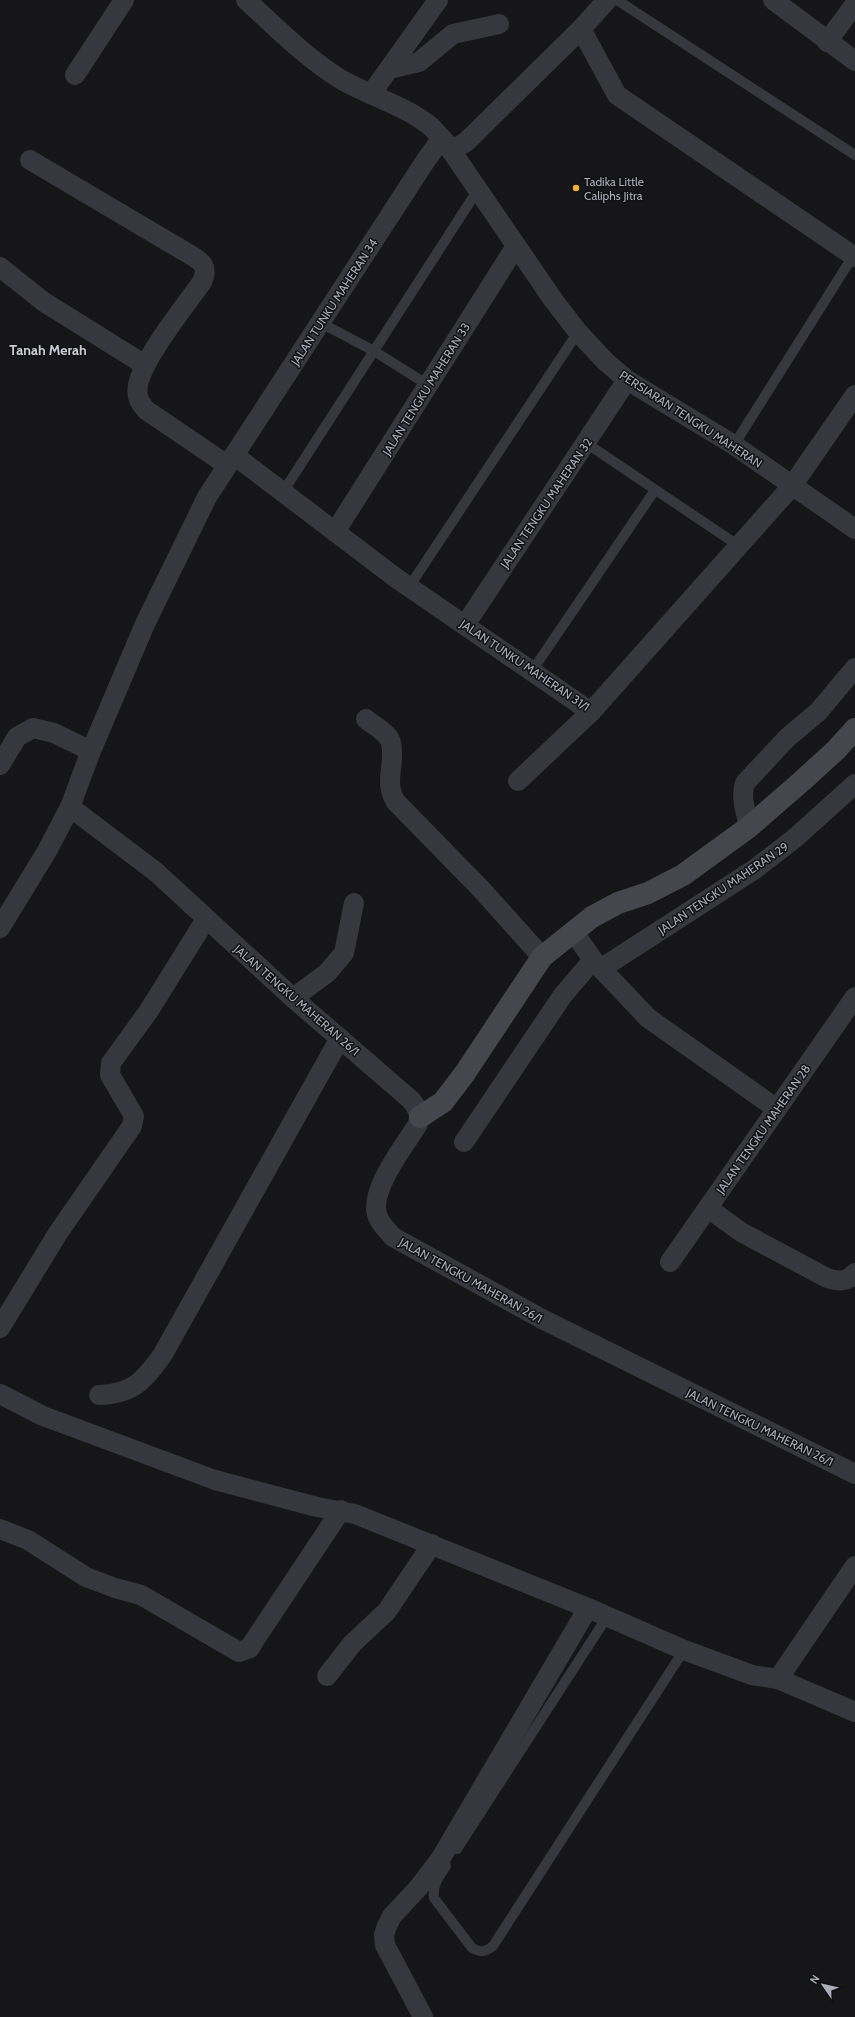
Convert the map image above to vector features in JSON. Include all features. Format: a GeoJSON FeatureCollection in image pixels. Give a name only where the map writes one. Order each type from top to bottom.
{"type":"FeatureCollection","features":[{"type":"Feature","properties":{"kind":"street"},"geometry":{"type":"LineString","coordinates":[[75,75],[124,0]]}},
{"type":"Feature","properties":{"kind":"street","name":"PERSIARAN TENGKU MAHERAN"},"geometry":{"type":"LineString","coordinates":[[246,0],[296,47],[320,66],[370,94],[406,111],[429,126],[447,144],[477,191],[578,332],[605,361],[628,380],[734,445],[855,529]]}},
{"type":"Feature","properties":{"kind":"street"},"geometry":{"type":"LineString","coordinates":[[370,94],[438,0]]}},
{"type":"Feature","properties":{"kind":"street"},"geometry":{"type":"LineString","coordinates":[[447,144],[466,142],[581,29],[607,0]]}},
{"type":"Feature","properties":{"kind":"street"},"geometry":{"type":"LineString","coordinates":[[773,0],[855,62]]}},
{"type":"Feature","properties":{"kind":"street"},"geometry":{"type":"LineString","coordinates":[[827,42],[855,4]]}},
{"type":"Feature","properties":{"kind":"street"},"geometry":{"type":"LineString","coordinates":[[389,69],[419,62],[453,34],[499,24]]}},
{"type":"Feature","properties":{"kind":"street"},"geometry":{"type":"LineString","coordinates":[[581,29],[617,95],[854,256]]}},
{"type":"Feature","properties":{"kind":"street","name":"JALAN TUNKU MAHERAN 34"},"geometry":{"type":"LineString","coordinates":[[0,928],[47,851],[70,807],[91,751],[145,624],[207,497],[426,160],[447,144]]}},
{"type":"Feature","properties":{"kind":"street"},"geometry":{"type":"LineString","coordinates":[[0,267],[44,302],[145,365],[202,282],[206,273],[204,266],[189,254],[30,160]]}},
{"type":"Feature","properties":{"kind":"street","name":"JALAN TENGKU MAHERAN 33"},"geometry":{"type":"LineString","coordinates":[[335,532],[516,246]]}},
{"type":"Feature","properties":{"kind":"street","name":"JALAN TUNKU MAHERAN 31/1"},"geometry":{"type":"LineString","coordinates":[[145,365],[138,385],[138,394],[139,402],[146,410],[283,492],[409,587],[591,712],[792,486],[855,395]]}},
{"type":"Feature","properties":{"kind":"street","name":"JALAN TENGKU MAHERAN 32"},"geometry":{"type":"LineString","coordinates":[[465,625],[628,380]]}},
{"type":"Feature","properties":{"kind":"street"},"geometry":{"type":"LineString","coordinates":[[749,827],[743,799],[743,789],[745,783],[787,738],[818,712],[855,668]]}},
{"type":"Feature","properties":{"kind":"street"},"geometry":{"type":"LineString","coordinates":[[518,780],[591,712]]}},
{"type":"Feature","properties":{"kind":"street"},"geometry":{"type":"LineString","coordinates":[[366,719],[387,736],[391,743],[390,784],[391,794],[396,802],[481,889],[542,957]]}},
{"type":"Feature","properties":{"kind":"street"},"geometry":{"type":"LineString","coordinates":[[0,766],[17,737],[33,728],[54,733],[91,751]]}},
{"type":"Feature","properties":{"kind":"street"},"geometry":{"type":"LineString","coordinates":[[420,1117],[443,1102],[466,1073],[542,957],[592,917],[618,903],[648,892],[684,875],[749,827],[825,761],[855,729]]}},
{"type":"Feature","properties":{"kind":"street","name":"JALAN TENGKU MAHERAN 29"},"geometry":{"type":"LineString","coordinates":[[464,1142],[563,995],[598,964],[755,869],[795,838],[855,784]]}},
{"type":"Feature","properties":{"kind":"street","name":"JALAN TENGKU MAHERAN 26/1"},"geometry":{"type":"LineString","coordinates":[[70,807],[156,872],[293,998],[411,1100],[418,1109],[420,1117],[418,1124],[380,1188],[376,1199],[378,1219],[393,1237],[542,1319],[855,1474]]}},
{"type":"Feature","properties":{"kind":"street"},"geometry":{"type":"LineString","coordinates":[[293,998],[327,973],[344,953],[354,903]]}},
{"type":"Feature","properties":{"kind":"street"},"geometry":{"type":"LineString","coordinates":[[0,1328],[58,1233],[132,1126],[134,1116],[110,1075],[111,1063],[148,1012],[206,919]]}},
{"type":"Feature","properties":{"kind":"street"},"geometry":{"type":"LineString","coordinates":[[573,931],[598,964],[648,1018],[777,1109]]}},
{"type":"Feature","properties":{"kind":"street","name":"JALAN TENGKU MAHERAN 28"},"geometry":{"type":"LineString","coordinates":[[670,1262],[855,997]]}},
{"type":"Feature","properties":{"kind":"street"},"geometry":{"type":"LineString","coordinates":[[99,1395],[117,1393],[137,1385],[149,1374],[163,1354],[340,1038]]}},
{"type":"Feature","properties":{"kind":"street"},"geometry":{"type":"LineString","coordinates":[[708,1208],[741,1232],[826,1278],[837,1281],[845,1280],[855,1273]]}},
{"type":"Feature","properties":{"kind":"street"},"geometry":{"type":"LineString","coordinates":[[0,1394],[43,1416],[215,1480],[317,1507],[341,1510],[432,1544],[588,1608],[684,1650],[752,1675],[778,1679],[855,1712]]}},
{"type":"Feature","properties":{"kind":"street"},"geometry":{"type":"LineString","coordinates":[[0,1529],[28,1540],[86,1577],[141,1594],[153,1600],[239,1652],[250,1648],[341,1510]]}},
{"type":"Feature","properties":{"kind":"street"},"geometry":{"type":"LineString","coordinates":[[327,1676],[352,1644],[387,1611],[432,1544]]}},
{"type":"Feature","properties":{"kind":"street"},"geometry":{"type":"LineString","coordinates":[[778,1679],[855,1566]]}},
{"type":"Feature","properties":{"kind":"street"},"geometry":{"type":"LineString","coordinates":[[423,2017],[385,1945],[384,1935],[386,1926],[392,1916],[419,1887],[441,1858],[588,1608]]}},
{"type":"Feature","properties":{"kind":"lane"},"geometry":{"type":"LineString","coordinates":[[617,0],[855,155]]}},
{"type":"Feature","properties":{"kind":"lane"},"geometry":{"type":"LineString","coordinates":[[283,492],[477,191]]}},
{"type":"Feature","properties":{"kind":"lane"},"geometry":{"type":"LineString","coordinates":[[734,445],[854,256]]}},
{"type":"Feature","properties":{"kind":"lane"},"geometry":{"type":"LineString","coordinates":[[321,323],[374,351],[428,385]]}},
{"type":"Feature","properties":{"kind":"lane"},"geometry":{"type":"LineString","coordinates":[[409,587],[578,332]]}},
{"type":"Feature","properties":{"kind":"lane"},"geometry":{"type":"LineString","coordinates":[[586,443],[739,546]]}},
{"type":"Feature","properties":{"kind":"lane"},"geometry":{"type":"LineString","coordinates":[[532,671],[655,490]]}},
{"type":"Feature","properties":{"kind":"lane"},"geometry":{"type":"LineString","coordinates":[[608,1617],[434,1886],[434,1898],[436,1903],[472,1948],[479,1952],[485,1951],[493,1946],[684,1650]]}},
{"type":"Feature","properties":{"kind":"place","name":"Tadika Little Caliphs Jitra"},"geometry":{"type":"Point","coordinates":[576,188]}},
{"type":"Feature","properties":{"kind":"district","name":"Tanah Merah"},"geometry":{"type":"Point","coordinates":[48,350]}}]}
